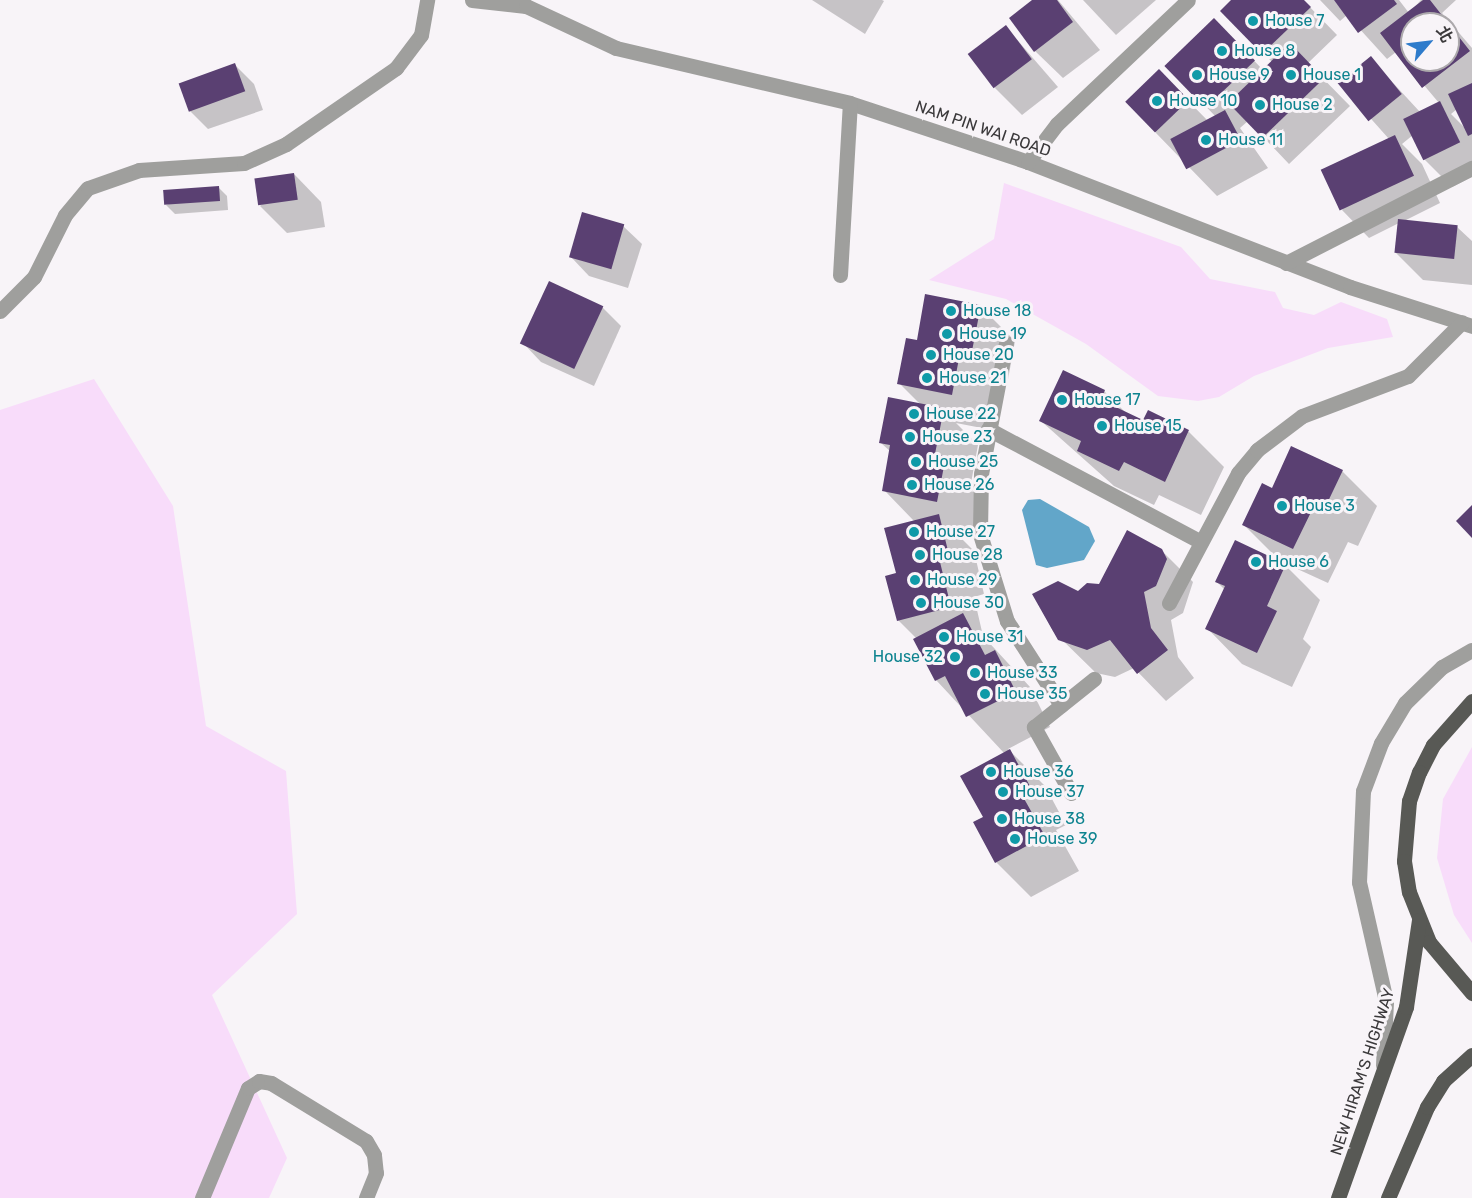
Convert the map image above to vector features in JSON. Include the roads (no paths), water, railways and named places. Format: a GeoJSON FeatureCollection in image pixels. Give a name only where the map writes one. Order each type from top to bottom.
{"type":"FeatureCollection","features":[{"type":"Feature","properties":{"kind":"main road"},"geometry":{"type":"LineString","coordinates":[[1472,701],[1433,745],[1409,801],[1404,861],[1419,921],[1442,962],[1472,993]]}},
{"type":"Feature","properties":{"kind":"main road","name":"NEW HIRAM'S HIGHWAY"},"geometry":{"type":"LineString","coordinates":[[1338,1198],[1383,1080],[1406,1007],[1419,921]]}},
{"type":"Feature","properties":{"kind":"main road"},"geometry":{"type":"LineString","coordinates":[[1388,1198],[1427,1107],[1443,1081],[1472,1055]]}},
{"type":"Feature","properties":{"kind":"street"},"geometry":{"type":"LineString","coordinates":[[0,311],[34,277],[65,215],[88,188],[139,170],[244,163],[286,144],[396,68],[421,35],[427,0]]}},
{"type":"Feature","properties":{"kind":"street","name":"NAM PIN WAI ROAD"},"geometry":{"type":"LineString","coordinates":[[472,0],[528,3],[616,48],[850,103],[1028,162],[1286,263],[1467,324]]}},
{"type":"Feature","properties":{"kind":"street"},"geometry":{"type":"LineString","coordinates":[[1028,162],[1057,124],[1188,0]]}},
{"type":"Feature","properties":{"kind":"street"},"geometry":{"type":"LineString","coordinates":[[840,275],[850,103]]}},
{"type":"Feature","properties":{"kind":"street"},"geometry":{"type":"LineString","coordinates":[[1286,263],[1472,168]]}},
{"type":"Feature","properties":{"kind":"street"},"geometry":{"type":"LineString","coordinates":[[1169,603],[1238,473],[1278,432],[1328,403],[1408,376],[1467,324]]}},
{"type":"Feature","properties":{"kind":"street"},"geometry":{"type":"LineString","coordinates":[[1006,343],[988,429],[979,504],[986,564],[1007,621],[1061,705]]}},
{"type":"Feature","properties":{"kind":"street"},"geometry":{"type":"LineString","coordinates":[[988,429],[1201,542]]}},
{"type":"Feature","properties":{"kind":"street"},"geometry":{"type":"LineString","coordinates":[[1383,1080],[1386,1001],[1359,882],[1363,791],[1381,743],[1405,703],[1442,667],[1472,650]]}},
{"type":"Feature","properties":{"kind":"street"},"geometry":{"type":"LineString","coordinates":[[1071,793],[1035,727],[1094,679]]}},
{"type":"Feature","properties":{"kind":"street"},"geometry":{"type":"LineString","coordinates":[[202,1198],[248,1088],[259,1081],[271,1083],[366,1141],[374,1155],[376,1173],[366,1198]]}},
{"type":"Feature","properties":{"kind":"water"},"geometry":{"type":"Polygon","coordinates":[[[1040,499],[1089,527],[1095,541],[1084,560],[1047,568],[1036,565],[1022,510],[1028,500],[1040,499]]]}},
{"type":"Feature","properties":{"kind":"place","name":"House 7"},"geometry":{"type":"Point","coordinates":[1253,21]}},
{"type":"Feature","properties":{"kind":"place","name":"House 8"},"geometry":{"type":"Point","coordinates":[1222,51]}},
{"type":"Feature","properties":{"kind":"place","name":"House 9"},"geometry":{"type":"Point","coordinates":[1197,75]}},
{"type":"Feature","properties":{"kind":"place","name":"House 1"},"geometry":{"type":"Point","coordinates":[1291,75]}},
{"type":"Feature","properties":{"kind":"place","name":"House 10"},"geometry":{"type":"Point","coordinates":[1157,101]}},
{"type":"Feature","properties":{"kind":"place","name":"House 2"},"geometry":{"type":"Point","coordinates":[1260,105]}},
{"type":"Feature","properties":{"kind":"place","name":"House 11"},"geometry":{"type":"Point","coordinates":[1206,140]}},
{"type":"Feature","properties":{"kind":"place","name":"House 18"},"geometry":{"type":"Point","coordinates":[951,311]}},
{"type":"Feature","properties":{"kind":"place","name":"House 19"},"geometry":{"type":"Point","coordinates":[947,334]}},
{"type":"Feature","properties":{"kind":"place","name":"House 20"},"geometry":{"type":"Point","coordinates":[931,355]}},
{"type":"Feature","properties":{"kind":"place","name":"House 21"},"geometry":{"type":"Point","coordinates":[927,378]}},
{"type":"Feature","properties":{"kind":"place","name":"House 17"},"geometry":{"type":"Point","coordinates":[1062,400]}},
{"type":"Feature","properties":{"kind":"place","name":"House 22"},"geometry":{"type":"Point","coordinates":[914,414]}},
{"type":"Feature","properties":{"kind":"place","name":"House 15"},"geometry":{"type":"Point","coordinates":[1102,426]}},
{"type":"Feature","properties":{"kind":"place","name":"House 23"},"geometry":{"type":"Point","coordinates":[910,437]}},
{"type":"Feature","properties":{"kind":"place","name":"House 25"},"geometry":{"type":"Point","coordinates":[916,462]}},
{"type":"Feature","properties":{"kind":"place","name":"House 26"},"geometry":{"type":"Point","coordinates":[912,485]}},
{"type":"Feature","properties":{"kind":"place","name":"House 3"},"geometry":{"type":"Point","coordinates":[1282,506]}},
{"type":"Feature","properties":{"kind":"place","name":"House 27"},"geometry":{"type":"Point","coordinates":[914,532]}},
{"type":"Feature","properties":{"kind":"place","name":"House 28"},"geometry":{"type":"Point","coordinates":[920,555]}},
{"type":"Feature","properties":{"kind":"place","name":"House 6"},"geometry":{"type":"Point","coordinates":[1256,562]}},
{"type":"Feature","properties":{"kind":"place","name":"House 29"},"geometry":{"type":"Point","coordinates":[915,580]}},
{"type":"Feature","properties":{"kind":"place","name":"House 30"},"geometry":{"type":"Point","coordinates":[921,603]}},
{"type":"Feature","properties":{"kind":"place","name":"House 31"},"geometry":{"type":"Point","coordinates":[944,637]}},
{"type":"Feature","properties":{"kind":"place","name":"House 32"},"geometry":{"type":"Point","coordinates":[955,657]}},
{"type":"Feature","properties":{"kind":"place","name":"House 33"},"geometry":{"type":"Point","coordinates":[975,673]}},
{"type":"Feature","properties":{"kind":"place","name":"House 35"},"geometry":{"type":"Point","coordinates":[985,694]}},
{"type":"Feature","properties":{"kind":"place","name":"House 36"},"geometry":{"type":"Point","coordinates":[991,772]}},
{"type":"Feature","properties":{"kind":"place","name":"House 37"},"geometry":{"type":"Point","coordinates":[1003,792]}},
{"type":"Feature","properties":{"kind":"place","name":"House 38"},"geometry":{"type":"Point","coordinates":[1002,819]}},
{"type":"Feature","properties":{"kind":"place","name":"House 39"},"geometry":{"type":"Point","coordinates":[1015,839]}}]}
